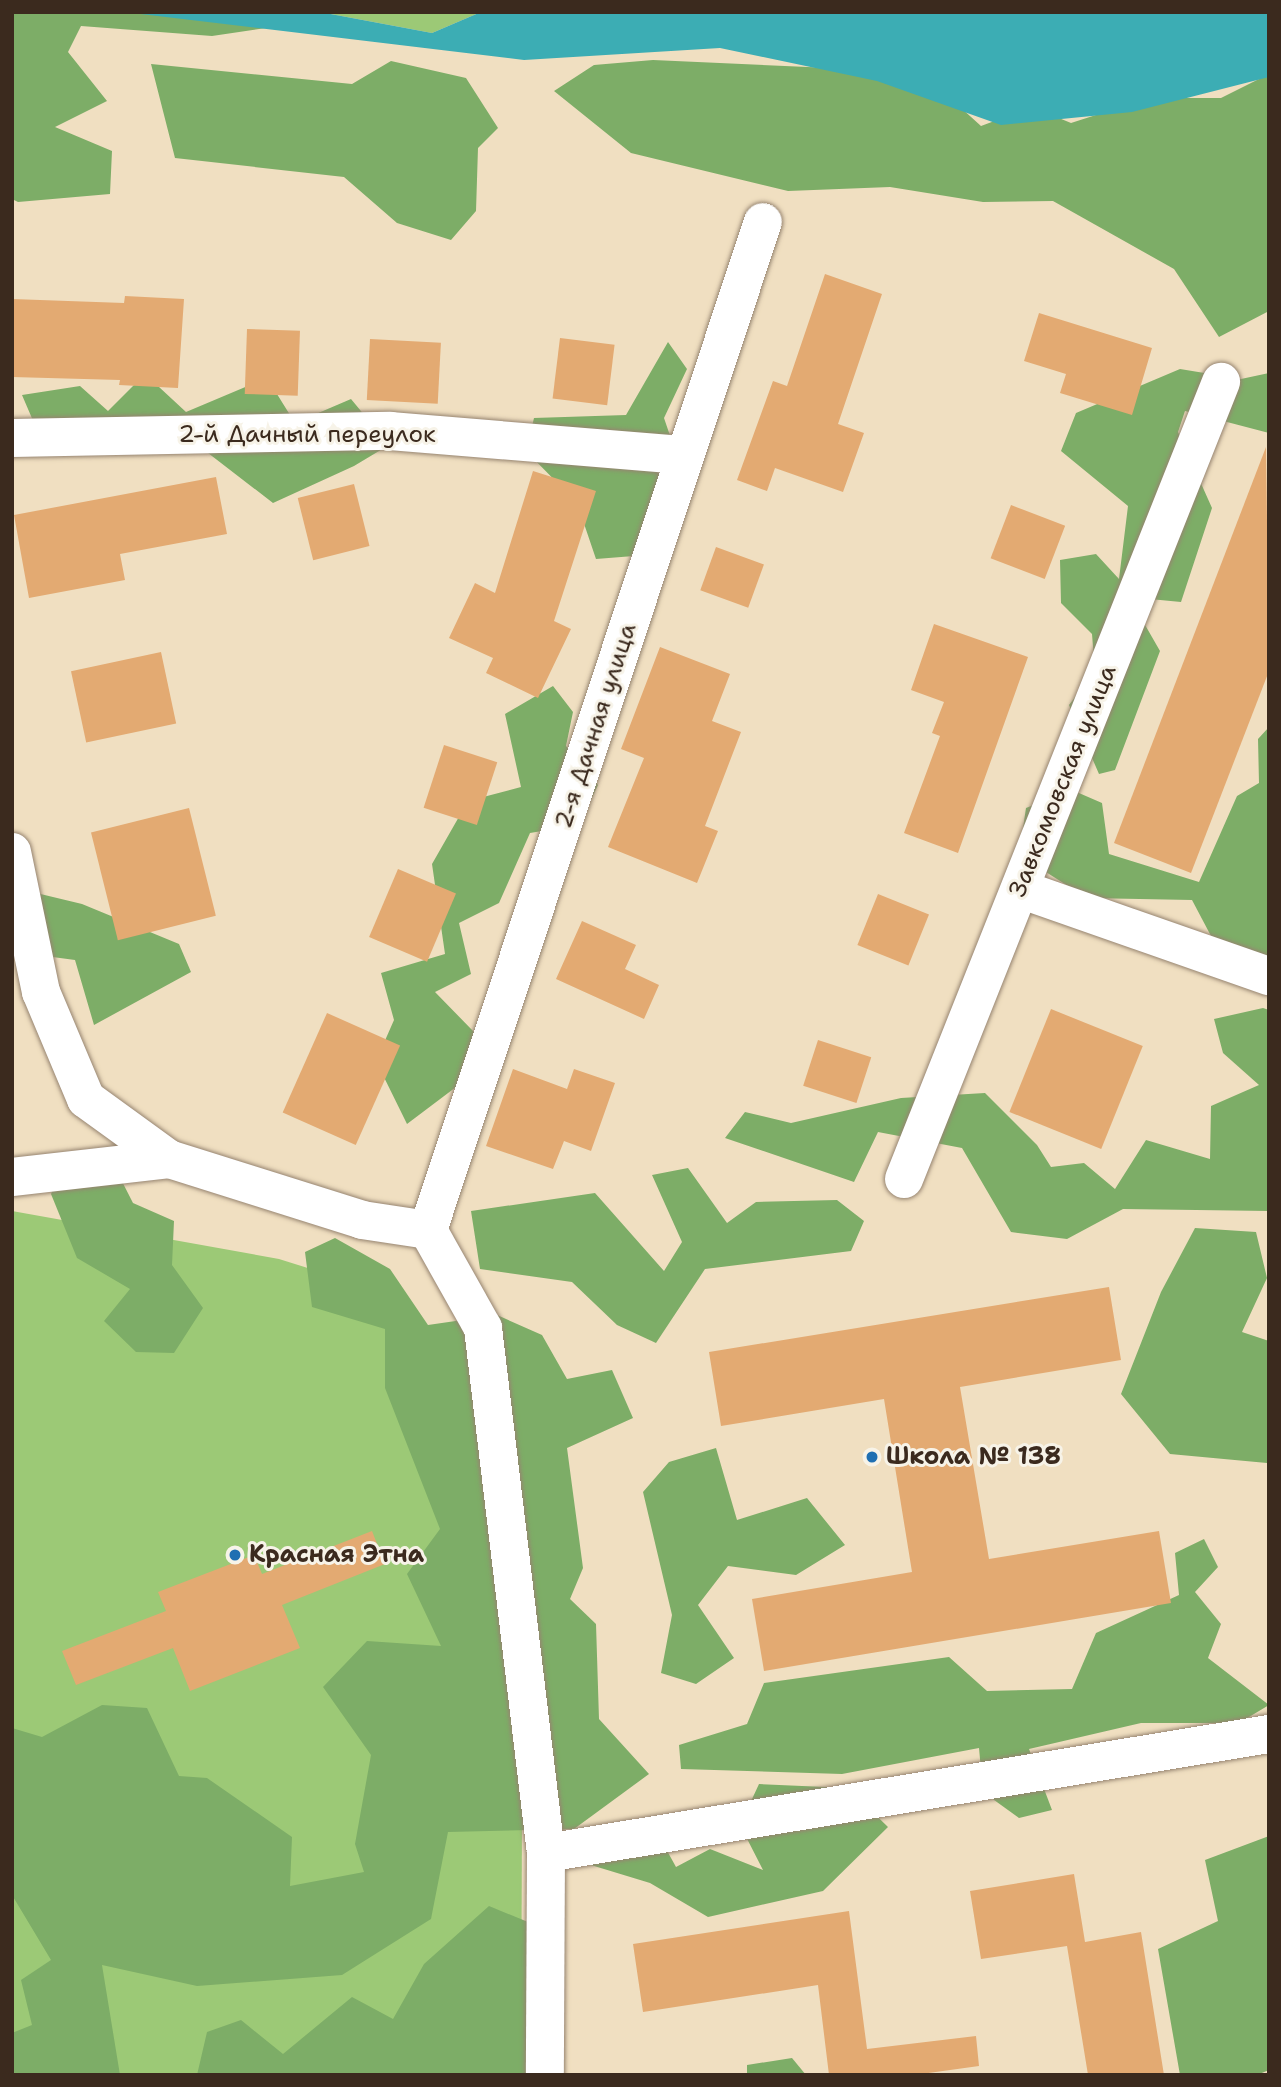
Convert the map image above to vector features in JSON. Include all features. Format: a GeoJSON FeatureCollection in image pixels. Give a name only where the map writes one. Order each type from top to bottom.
{"type":"FeatureCollection","features":[{"type":"Feature","properties":{"kind":"street","name":"2-я Дачная улица"},"geometry":{"type":"LineString","coordinates":[[428,1230],[762,222]]}},
{"type":"Feature","properties":{"kind":"street","name":"Завкомовская улица"},"geometry":{"type":"LineString","coordinates":[[904,1179],[1221,383]]}},
{"type":"Feature","properties":{"kind":"street","name":"2-й Дачный переулок"},"geometry":{"type":"LineString","coordinates":[[12,438],[390,431],[685,455]]}},
{"type":"Feature","properties":{"kind":"street"},"geometry":{"type":"LineString","coordinates":[[12,852],[41,992],[86,1099],[169,1159],[362,1220],[428,1230],[483,1328],[546,1853],[545,2075]]}},
{"type":"Feature","properties":{"kind":"street"},"geometry":{"type":"LineString","coordinates":[[1020,889],[1269,976]]}},
{"type":"Feature","properties":{"kind":"street"},"geometry":{"type":"LineString","coordinates":[[12,1177],[169,1159]]}},
{"type":"Feature","properties":{"kind":"street"},"geometry":{"type":"LineString","coordinates":[[546,1853],[1269,1734]]}},
{"type":"Feature","properties":{"kind":"green space"},"geometry":{"type":"Polygon","coordinates":[[[12,12],[323,12],[313,21],[212,36],[81,26],[68,52],[107,101],[55,127],[112,151],[110,194],[18,202],[12,199],[12,12]]]}},
{"type":"Feature","properties":{"kind":"green space"},"geometry":{"type":"Polygon","coordinates":[[[320,12],[481,12],[432,33],[320,12]]]}},
{"type":"Feature","properties":{"kind":"green space"},"geometry":{"type":"Polygon","coordinates":[[[653,60],[853,69],[939,88],[981,126],[1032,107],[1071,123],[1149,98],[1221,98],[1269,74],[1269,311],[1219,337],[1174,269],[1053,201],[983,202],[890,187],[788,191],[631,153],[554,91],[594,65],[653,60]]]}},
{"type":"Feature","properties":{"kind":"green space"},"geometry":{"type":"Polygon","coordinates":[[[391,61],[466,78],[498,128],[478,148],[476,211],[451,240],[397,223],[344,177],[175,158],[151,64],[352,84],[391,61]]]}},
{"type":"Feature","properties":{"kind":"green space"},"geometry":{"type":"Polygon","coordinates":[[[668,342],[687,369],[664,418],[680,465],[659,554],[596,559],[577,503],[526,451],[534,418],[626,415],[668,342]]]}},
{"type":"Feature","properties":{"kind":"green space"},"geometry":{"type":"Polygon","coordinates":[[[1180,369],[1241,379],[1269,373],[1269,433],[1185,411],[1178,432],[1212,508],[1181,602],[1129,597],[1160,651],[1115,770],[1099,774],[1069,705],[1095,671],[1092,634],[1061,603],[1060,560],[1096,554],[1119,579],[1128,506],[1061,451],[1076,413],[1180,369]]]}},
{"type":"Feature","properties":{"kind":"green space"},"geometry":{"type":"Polygon","coordinates":[[[145,374],[186,412],[267,378],[295,423],[351,399],[389,445],[354,466],[273,503],[199,446],[46,451],[22,395],[80,386],[108,411],[145,374]]]}},
{"type":"Feature","properties":{"kind":"green space"},"geometry":{"type":"Polygon","coordinates":[[[553,686],[573,712],[566,746],[598,785],[579,825],[530,833],[499,903],[459,923],[471,974],[435,992],[474,1032],[464,1081],[407,1124],[376,1061],[394,1020],[381,973],[445,954],[432,864],[468,801],[521,787],[505,714],[553,686]]]}},
{"type":"Feature","properties":{"kind":"green space"},"geometry":{"type":"Polygon","coordinates":[[[1269,727],[1269,972],[1230,972],[1192,900],[1087,898],[1019,855],[1026,808],[1072,790],[1102,803],[1109,854],[1199,882],[1237,796],[1259,783],[1258,739],[1269,727]]]}},
{"type":"Feature","properties":{"kind":"green space"},"geometry":{"type":"Polygon","coordinates":[[[28,891],[82,904],[179,944],[191,972],[94,1025],[75,960],[15,952],[28,891]]]}},
{"type":"Feature","properties":{"kind":"green space"},"geometry":{"type":"Polygon","coordinates":[[[1263,1008],[1269,1010],[1269,1211],[1123,1209],[1067,1239],[1011,1232],[962,1148],[878,1132],[854,1182],[725,1138],[745,1112],[791,1123],[901,1098],[985,1093],[1037,1145],[1051,1167],[1084,1163],[1115,1189],[1146,1140],[1210,1159],[1211,1106],[1259,1085],[1223,1053],[1214,1019],[1263,1008]]]}},
{"type":"Feature","properties":{"kind":"green space"},"geometry":{"type":"Polygon","coordinates":[[[106,1150],[133,1203],[174,1221],[172,1265],[203,1308],[174,1353],[136,1352],[104,1321],[130,1289],[77,1258],[51,1194],[66,1158],[106,1150]]]}},
{"type":"Feature","properties":{"kind":"green space"},"geometry":{"type":"Polygon","coordinates":[[[688,1168],[727,1223],[756,1202],[837,1200],[864,1221],[851,1251],[705,1269],[656,1343],[617,1325],[572,1282],[480,1269],[471,1211],[595,1193],[664,1271],[682,1242],[652,1175],[688,1168]]]}},
{"type":"Feature","properties":{"kind":"green space","name":"Красная Этна"},"geometry":{"type":"Polygon","coordinates":[[[12,1211],[279,1259],[394,1295],[522,1815],[521,2075],[12,2075],[12,1211]]]}},
{"type":"Feature","properties":{"kind":"green space"},"geometry":{"type":"Polygon","coordinates":[[[1195,1228],[1256,1232],[1267,1278],[1242,1332],[1269,1341],[1267,1463],[1170,1454],[1121,1394],[1161,1292],[1195,1228]]]}},
{"type":"Feature","properties":{"kind":"green space"},"geometry":{"type":"Polygon","coordinates":[[[335,1238],[390,1269],[428,1325],[497,1315],[542,1335],[567,1379],[612,1370],[633,1418],[567,1448],[583,1568],[570,1599],[596,1624],[599,1719],[649,1774],[574,1829],[448,1832],[431,1919],[342,1975],[197,1986],[102,1965],[120,2075],[12,2075],[12,2033],[32,2025],[21,1980],[51,1960],[12,1895],[12,1728],[42,1737],[102,1705],[147,1708],[179,1776],[207,1778],[292,1837],[290,1886],[364,1872],[355,1844],[371,1755],[323,1687],[367,1641],[441,1646],[407,1574],[440,1529],[385,1388],[385,1329],[312,1307],[305,1252],[335,1238]]]}},
{"type":"Feature","properties":{"kind":"green space"},"geometry":{"type":"Polygon","coordinates":[[[716,1448],[737,1520],[807,1498],[845,1545],[796,1575],[728,1566],[698,1605],[734,1658],[696,1684],[661,1673],[672,1615],[643,1492],[669,1462],[716,1448]]]}},
{"type":"Feature","properties":{"kind":"green space"},"geometry":{"type":"Polygon","coordinates":[[[1204,1539],[1218,1567],[1195,1592],[1221,1624],[1208,1658],[1269,1705],[1239,1723],[1141,1723],[1029,1749],[1052,1810],[1019,1818],[983,1792],[979,1748],[842,1774],[681,1769],[679,1745],[747,1724],[764,1683],[949,1657],[987,1691],[1072,1689],[1096,1633],[1179,1595],[1175,1553],[1204,1539]]]}},
{"type":"Feature","properties":{"kind":"green space"},"geometry":{"type":"Polygon","coordinates":[[[759,1784],[848,1788],[888,1827],[823,1891],[708,1917],[650,1883],[581,1862],[649,1818],[676,1867],[710,1849],[763,1870],[740,1825],[759,1784]]]}},
{"type":"Feature","properties":{"kind":"green space"},"geometry":{"type":"Polygon","coordinates":[[[1269,1836],[1269,2070],[1257,2075],[1180,2075],[1158,1949],[1218,1921],[1205,1860],[1269,1836]]]}},
{"type":"Feature","properties":{"kind":"green space"},"geometry":{"type":"Polygon","coordinates":[[[489,1906],[562,1936],[560,2075],[197,2075],[207,2032],[241,2020],[283,2054],[352,1997],[393,2019],[424,1964],[489,1906]]]}},
{"type":"Feature","properties":{"kind":"green space"},"geometry":{"type":"Polygon","coordinates":[[[792,2058],[806,2075],[747,2075],[747,2065],[792,2058]]]}},
{"type":"Feature","properties":{"kind":"water"},"geometry":{"type":"Polygon","coordinates":[[[124,12],[320,12],[432,33],[481,12],[1269,12],[1269,77],[1132,112],[1001,125],[877,81],[720,48],[524,60],[124,12]]]}},
{"type":"Feature","properties":{"kind":"building"},"geometry":{"type":"Polygon","coordinates":[[[825,274],[882,294],[838,424],[864,433],[843,492],[775,468],[767,491],[737,480],[773,381],[787,386],[825,274]]]}},
{"type":"Feature","properties":{"kind":"building"},"geometry":{"type":"Polygon","coordinates":[[[125,296],[184,299],[178,388],[119,385],[120,380],[12,377],[12,299],[124,303],[125,296]]]}},
{"type":"Feature","properties":{"kind":"building"},"geometry":{"type":"Polygon","coordinates":[[[1039,313],[1152,348],[1132,415],[1060,393],[1066,374],[1024,361],[1039,313]]]}},
{"type":"Feature","properties":{"kind":"building"},"geometry":{"type":"Polygon","coordinates":[[[247,329],[300,331],[298,396],[245,394],[247,329]]]}},
{"type":"Feature","properties":{"kind":"building"},"geometry":{"type":"Polygon","coordinates":[[[560,338],[615,345],[607,405],[553,399],[560,338]]]}},
{"type":"Feature","properties":{"kind":"building"},"geometry":{"type":"Polygon","coordinates":[[[370,339],[441,343],[438,404],[367,400],[370,339]]]}},
{"type":"Feature","properties":{"kind":"building"},"geometry":{"type":"Polygon","coordinates":[[[1266,447],[1269,671],[1191,873],[1114,843],[1266,447]]]}},
{"type":"Feature","properties":{"kind":"building"},"geometry":{"type":"Polygon","coordinates":[[[533,471],[596,491],[554,621],[571,629],[538,698],[486,673],[493,658],[449,638],[475,583],[495,593],[533,471]]]}},
{"type":"Feature","properties":{"kind":"building"},"geometry":{"type":"Polygon","coordinates":[[[216,477],[227,534],[120,554],[125,580],[29,598],[14,515],[216,477]]]}},
{"type":"Feature","properties":{"kind":"building"},"geometry":{"type":"Polygon","coordinates":[[[354,484],[369,546],[313,560],[298,498],[354,484]]]}},
{"type":"Feature","properties":{"kind":"building"},"geometry":{"type":"Polygon","coordinates":[[[1011,505],[1065,526],[1045,579],[991,558],[1011,505]]]}},
{"type":"Feature","properties":{"kind":"building"},"geometry":{"type":"Polygon","coordinates":[[[716,547],[764,564],[748,608],[700,590],[716,547]]]}},
{"type":"Feature","properties":{"kind":"building"},"geometry":{"type":"Polygon","coordinates":[[[934,624],[1028,657],[958,853],[904,833],[940,736],[932,733],[944,702],[911,690],[934,624]]]}},
{"type":"Feature","properties":{"kind":"building"},"geometry":{"type":"Polygon","coordinates":[[[660,647],[730,674],[712,721],[741,732],[705,826],[718,831],[697,883],[608,847],[644,758],[621,749],[660,647]]]}},
{"type":"Feature","properties":{"kind":"building"},"geometry":{"type":"Polygon","coordinates":[[[161,652],[176,723],[86,743],[71,671],[161,652]]]}},
{"type":"Feature","properties":{"kind":"building"},"geometry":{"type":"Polygon","coordinates":[[[444,745],[497,762],[477,825],[424,808],[444,745]]]}},
{"type":"Feature","properties":{"kind":"building"},"geometry":{"type":"Polygon","coordinates":[[[189,808],[216,916],[118,940],[91,832],[189,808]]]}},
{"type":"Feature","properties":{"kind":"building"},"geometry":{"type":"Polygon","coordinates":[[[398,869],[456,894],[427,962],[369,937],[398,869]]]}},
{"type":"Feature","properties":{"kind":"building"},"geometry":{"type":"Polygon","coordinates":[[[878,894],[929,915],[908,966],[857,945],[878,894]]]}},
{"type":"Feature","properties":{"kind":"building"},"geometry":{"type":"Polygon","coordinates":[[[582,921],[636,945],[625,969],[659,985],[644,1019],[556,979],[582,921]]]}},
{"type":"Feature","properties":{"kind":"building"},"geometry":{"type":"Polygon","coordinates":[[[1051,1009],[1143,1046],[1101,1149],[1009,1112],[1051,1009]]]}},
{"type":"Feature","properties":{"kind":"building"},"geometry":{"type":"Polygon","coordinates":[[[327,1013],[400,1046],[356,1145],[283,1113],[327,1013]]]}},
{"type":"Feature","properties":{"kind":"building"},"geometry":{"type":"Polygon","coordinates":[[[818,1040],[871,1057],[856,1103],[803,1086],[818,1040]]]}},
{"type":"Feature","properties":{"kind":"building"},"geometry":{"type":"Polygon","coordinates":[[[513,1069],[567,1089],[574,1069],[615,1083],[591,1151],[564,1141],[553,1169],[486,1146],[513,1069]]]}},
{"type":"Feature","properties":{"kind":"building"},"geometry":{"type":"Polygon","coordinates":[[[1109,1287],[1121,1360],[960,1387],[989,1559],[1159,1531],[1171,1603],[764,1671],[752,1599],[912,1572],[884,1399],[721,1426],[709,1352],[1109,1287]]]}},
{"type":"Feature","properties":{"kind":"building"},"geometry":{"type":"Polygon","coordinates":[[[372,1531],[385,1564],[282,1605],[300,1648],[190,1691],[173,1648],[76,1685],[62,1651],[166,1611],[158,1592],[254,1555],[262,1574],[372,1531]]]}},
{"type":"Feature","properties":{"kind":"building"},"geometry":{"type":"Polygon","coordinates":[[[1074,1874],[1085,1942],[1141,1932],[1164,2075],[1088,2075],[1067,1946],[981,1959],[970,1891],[1074,1874]]]}},
{"type":"Feature","properties":{"kind":"building"},"geometry":{"type":"Polygon","coordinates":[[[849,1911],[867,2049],[976,2036],[979,2066],[914,2075],[829,2075],[818,1985],[643,2012],[633,1944],[849,1911]]]}},
{"type":"Feature","properties":{"kind":"place","name":"Школа № 138"},"geometry":{"type":"Point","coordinates":[872,1457]}},
{"type":"Feature","properties":{"kind":"place","name":"Красная Этна"},"geometry":{"type":"Point","coordinates":[235,1555]}}]}
